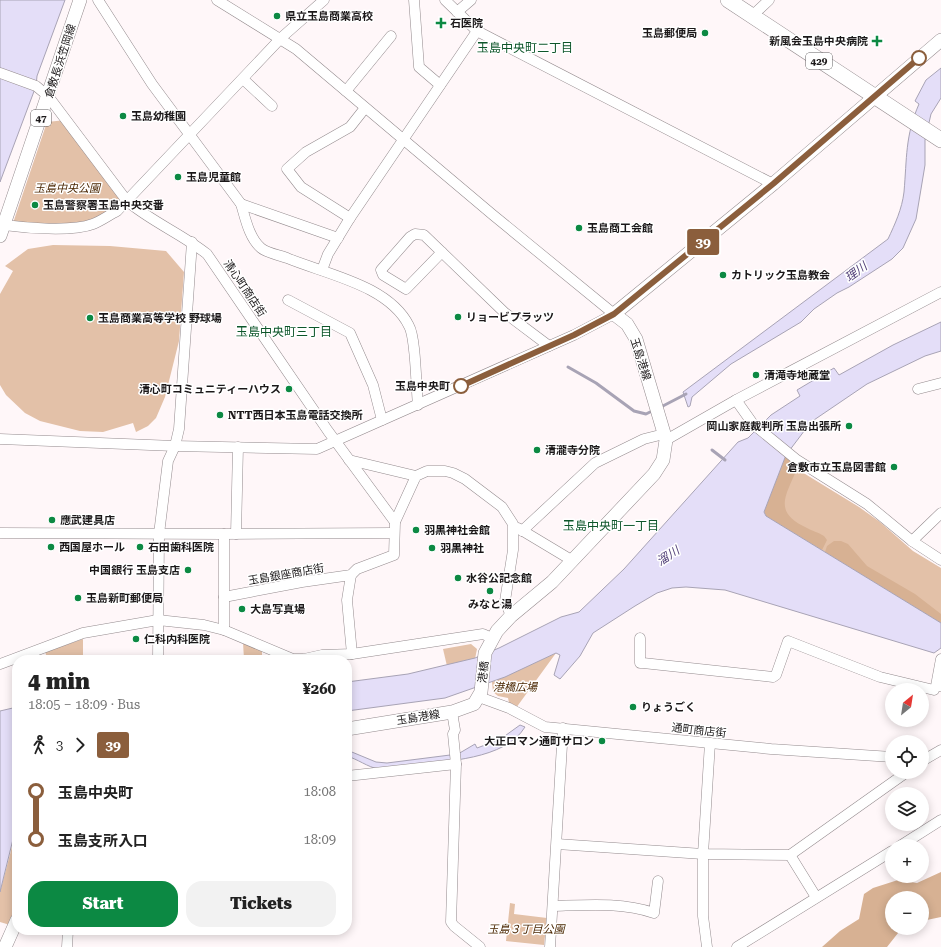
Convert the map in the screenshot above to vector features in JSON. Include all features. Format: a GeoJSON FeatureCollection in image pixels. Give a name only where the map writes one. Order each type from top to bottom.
{"type":"FeatureCollection","features":[{"type":"Feature","properties":{"kind":"highway","name":"429"},"geometry":{"type":"LineString","coordinates":[[728,0],[928,133],[941,140]]}},
{"type":"Feature","properties":{"kind":"main road","name":"倉敷長浜笠岡線"},"geometry":{"type":"LineString","coordinates":[[2,230],[80,0]]}},
{"type":"Feature","properties":{"kind":"main road"},"geometry":{"type":"LineString","coordinates":[[614,314],[773,184],[941,40]]}},
{"type":"Feature","properties":{"kind":"main road","name":"玉島港線"},"geometry":{"type":"LineString","coordinates":[[485,653],[492,638],[511,616],[552,582],[573,561],[654,474],[663,460],[665,437],[636,339],[627,324],[614,314]]}},
{"type":"Feature","properties":{"kind":"main road","name":"港橋"},"geometry":{"type":"LineString","coordinates":[[480,694],[485,653]]}},
{"type":"Feature","properties":{"kind":"main road","name":"玉島港線"},"geometry":{"type":"LineString","coordinates":[[352,728],[452,712],[470,707],[480,694]]}},
{"type":"Feature","properties":{"kind":"main road"},"geometry":{"type":"LineString","coordinates":[[5,947],[12,931]]}},
{"type":"Feature","properties":{"kind":"street"},"geometry":{"type":"LineString","coordinates":[[98,0],[152,84],[190,136],[215,166],[241,204],[247,224],[261,248],[346,279],[371,291],[394,306],[403,315],[410,327],[418,405]]}},
{"type":"Feature","properties":{"kind":"street"},"geometry":{"type":"LineString","coordinates":[[0,439],[175,446],[317,449],[549,346],[614,314],[281,38],[217,0]]}},
{"type":"Feature","properties":{"kind":"street"},"geometry":{"type":"LineString","coordinates":[[2,230],[80,227],[104,219],[117,210],[190,136],[281,38],[324,0]]}},
{"type":"Feature","properties":{"kind":"street"},"geometry":{"type":"LineString","coordinates":[[414,0],[419,67],[440,85]]}},
{"type":"Feature","properties":{"kind":"street"},"geometry":{"type":"LineString","coordinates":[[445,0],[477,31],[773,184]]}},
{"type":"Feature","properties":{"kind":"street"},"geometry":{"type":"LineString","coordinates":[[457,12],[471,0]]}},
{"type":"Feature","properties":{"kind":"street"},"geometry":{"type":"LineString","coordinates":[[752,16],[769,0]]}},
{"type":"Feature","properties":{"kind":"street"},"geometry":{"type":"LineString","coordinates":[[322,270],[328,254],[350,218],[477,31]]}},
{"type":"Feature","properties":{"kind":"street"},"geometry":{"type":"LineString","coordinates":[[346,91],[391,36]]}},
{"type":"Feature","properties":{"kind":"street","name":"清心町商店街"},"geometry":{"type":"LineString","coordinates":[[0,73],[36,86],[48,96],[127,201],[142,213],[192,242],[207,254],[335,442],[394,522]]}},
{"type":"Feature","properties":{"kind":"street"},"geometry":{"type":"LineString","coordinates":[[243,79],[272,106]]}},
{"type":"Feature","properties":{"kind":"street"},"geometry":{"type":"LineString","coordinates":[[350,218],[301,187],[287,169],[306,152],[350,127],[365,108]]}},
{"type":"Feature","properties":{"kind":"street"},"geometry":{"type":"LineString","coordinates":[[241,204],[338,238]]}},
{"type":"Feature","properties":{"kind":"street"},"geometry":{"type":"LineString","coordinates":[[442,252],[406,289],[383,275],[381,270],[410,237],[415,234],[424,235],[442,252],[505,313],[549,346]]}},
{"type":"Feature","properties":{"kind":"street"},"geometry":{"type":"LineString","coordinates":[[158,655],[159,534],[168,461],[175,446],[179,429],[192,242]]}},
{"type":"Feature","properties":{"kind":"street"},"geometry":{"type":"LineString","coordinates":[[522,531],[594,463],[644,439],[665,437],[941,292]]}},
{"type":"Feature","properties":{"kind":"street"},"geometry":{"type":"LineString","coordinates":[[288,300],[350,333],[373,386],[382,420]]}},
{"type":"Feature","properties":{"kind":"street"},"geometry":{"type":"LineString","coordinates":[[918,389],[941,383]]}},
{"type":"Feature","properties":{"kind":"street"},"geometry":{"type":"LineString","coordinates":[[736,400],[753,424],[797,460],[867,504],[912,541],[941,560]]}},
{"type":"Feature","properties":{"kind":"street"},"geometry":{"type":"LineString","coordinates":[[236,534],[238,447]]}},
{"type":"Feature","properties":{"kind":"street"},"geometry":{"type":"LineString","coordinates":[[349,460],[416,476],[427,471],[453,472],[465,479],[502,507],[513,524],[522,531],[573,561]]}},
{"type":"Feature","properties":{"kind":"street"},"geometry":{"type":"LineString","coordinates":[[0,533],[393,533],[394,522],[416,476]]}},
{"type":"Feature","properties":{"kind":"street"},"geometry":{"type":"LineString","coordinates":[[912,541],[941,513]]}},
{"type":"Feature","properties":{"kind":"street"},"geometry":{"type":"LineString","coordinates":[[511,616],[505,601],[512,550],[513,524]]}},
{"type":"Feature","properties":{"kind":"street","name":"玉島銀座商店街"},"geometry":{"type":"LineString","coordinates":[[224,597],[302,582],[351,575],[357,569],[394,555],[393,533]]}},
{"type":"Feature","properties":{"kind":"street"},"geometry":{"type":"LineString","coordinates":[[224,534],[224,630]]}},
{"type":"Feature","properties":{"kind":"street"},"geometry":{"type":"LineString","coordinates":[[351,575],[347,600],[352,654]]}},
{"type":"Feature","properties":{"kind":"street"},"geometry":{"type":"LineString","coordinates":[[23,655],[83,632],[158,620],[204,625],[224,630],[281,655]]}},
{"type":"Feature","properties":{"kind":"street"},"geometry":{"type":"LineString","coordinates":[[322,655],[352,654],[483,634],[492,638]]}},
{"type":"Feature","properties":{"kind":"street"},"geometry":{"type":"LineString","coordinates":[[640,638],[640,663],[773,677],[776,675],[788,641],[880,677],[937,688],[936,686],[941,659]]}},
{"type":"Feature","properties":{"kind":"street"},"geometry":{"type":"LineString","coordinates":[[0,664],[12,659]]}},
{"type":"Feature","properties":{"kind":"street","name":"通町商店街"},"geometry":{"type":"LineString","coordinates":[[480,694],[545,727],[772,749],[885,757]]}},
{"type":"Feature","properties":{"kind":"street"},"geometry":{"type":"LineString","coordinates":[[452,712],[455,730],[453,734],[456,764],[451,922],[480,947]]}},
{"type":"Feature","properties":{"kind":"street"},"geometry":{"type":"LineString","coordinates":[[550,947],[554,906],[562,728]]}},
{"type":"Feature","properties":{"kind":"street"},"geometry":{"type":"LineString","coordinates":[[707,947],[703,916],[703,854],[710,743]]}},
{"type":"Feature","properties":{"kind":"street"},"geometry":{"type":"LineString","coordinates":[[929,756],[941,750]]}},
{"type":"Feature","properties":{"kind":"street"},"geometry":{"type":"LineString","coordinates":[[352,775],[456,764]]}},
{"type":"Feature","properties":{"kind":"street"},"geometry":{"type":"LineString","coordinates":[[557,844],[703,854],[790,855],[897,779]]}},
{"type":"Feature","properties":{"kind":"street"},"geometry":{"type":"LineString","coordinates":[[911,839],[941,820]]}},
{"type":"Feature","properties":{"kind":"street"},"geometry":{"type":"LineString","coordinates":[[790,855],[816,897]]}},
{"type":"Feature","properties":{"kind":"street"},"geometry":{"type":"LineString","coordinates":[[737,947],[885,855]]}},
{"type":"Feature","properties":{"kind":"street"},"geometry":{"type":"LineString","coordinates":[[554,906],[597,904],[642,909],[654,913],[658,881]]}},
{"type":"Feature","properties":{"kind":"street"},"geometry":{"type":"LineString","coordinates":[[67,947],[68,935]]}},
{"type":"Feature","properties":{"kind":"green space","name":"玉島中央公園"},"geometry":{"type":"Polygon","coordinates":[[[66,120],[127,201],[92,224],[12,226],[47,122],[66,120]]]}},
{"type":"Feature","properties":{"kind":"green space","name":"玉島商業高等学校 野球場"},"geometry":{"type":"Polygon","coordinates":[[[53,245],[110,246],[166,251],[184,272],[179,341],[165,397],[156,418],[148,426],[136,432],[133,423],[103,432],[80,431],[40,421],[25,413],[6,395],[0,385],[0,294],[13,271],[5,266],[28,249],[53,245]]]}},
{"type":"Feature","properties":{"kind":"green space"},"geometry":{"type":"Polygon","coordinates":[[[786,455],[794,461],[793,466],[797,469],[859,507],[880,522],[913,551],[941,568],[941,623],[766,516],[765,508],[786,455]]]}},
{"type":"Feature","properties":{"kind":"green space"},"geometry":{"type":"Polygon","coordinates":[[[83,639],[83,655],[46,655],[45,652],[83,639]]]}},
{"type":"Feature","properties":{"kind":"green space"},"geometry":{"type":"Polygon","coordinates":[[[243,642],[262,651],[262,655],[244,655],[243,642]]]}},
{"type":"Feature","properties":{"kind":"green space"},"geometry":{"type":"Polygon","coordinates":[[[471,644],[477,649],[475,659],[447,666],[443,649],[471,644]]]}},
{"type":"Feature","properties":{"kind":"green space","name":"港橋広場"},"geometry":{"type":"Polygon","coordinates":[[[556,653],[516,708],[509,703],[508,698],[498,696],[493,692],[492,682],[556,653]]]}},
{"type":"Feature","properties":{"kind":"green space"},"geometry":{"type":"Polygon","coordinates":[[[12,847],[12,919],[10,925],[0,922],[0,892],[12,847]]]}},
{"type":"Feature","properties":{"kind":"green space","name":"玉島３丁目公園"},"geometry":{"type":"Polygon","coordinates":[[[510,903],[515,904],[514,914],[547,918],[544,945],[506,941],[510,903]]]}},
{"type":"Feature","properties":{"kind":"shaded area"},"geometry":{"type":"Polygon","coordinates":[[[786,455],[794,461],[793,466],[797,469],[786,496],[786,510],[789,516],[796,522],[824,536],[827,540],[822,550],[766,516],[764,512],[786,455]]]}},
{"type":"Feature","properties":{"kind":"shaded area"},"geometry":{"type":"Polygon","coordinates":[[[834,541],[841,541],[848,544],[867,566],[915,594],[941,614],[941,623],[825,552],[827,546],[834,541]]]}},
{"type":"Feature","properties":{"kind":"shaded area"},"geometry":{"type":"Polygon","coordinates":[[[941,872],[941,917],[929,920],[929,891],[885,891],[885,935],[896,935],[887,947],[822,947],[840,931],[859,919],[864,894],[873,888],[889,883],[929,883],[929,878],[941,872]]]}},
{"type":"Feature","properties":{"kind":"water"},"geometry":{"type":"Polygon","coordinates":[[[0,0],[65,0],[37,76],[36,86],[0,182],[0,0]]]}},
{"type":"Feature","properties":{"kind":"water","name":"理川"},"geometry":{"type":"Polygon","coordinates":[[[941,68],[941,98],[931,114],[925,140],[925,165],[916,219],[903,248],[892,259],[814,309],[801,322],[731,364],[692,397],[690,406],[688,407],[683,392],[888,239],[902,204],[909,137],[914,116],[919,104],[915,101],[926,80],[941,68]]]}},
{"type":"Feature","properties":{"kind":"water","name":"溜川"},"geometry":{"type":"Polygon","coordinates":[[[941,322],[941,351],[925,356],[867,384],[811,422],[786,455],[764,512],[766,516],[941,623],[941,648],[934,653],[725,590],[686,587],[672,588],[657,593],[593,633],[580,656],[560,679],[554,675],[560,655],[556,653],[505,677],[445,698],[352,710],[352,681],[408,674],[475,658],[499,648],[561,617],[579,612],[624,569],[738,442],[748,438],[771,415],[800,396],[797,390],[834,368],[839,375],[893,345],[941,322]]]}},
{"type":"Feature","properties":{"kind":"water"},"geometry":{"type":"Polygon","coordinates":[[[12,708],[12,843],[0,892],[0,711],[12,708]]]}},
{"type":"Feature","properties":{"kind":"water"},"geometry":{"type":"Polygon","coordinates":[[[520,725],[525,727],[516,738],[504,746],[473,757],[457,760],[378,769],[370,767],[352,758],[352,752],[376,762],[387,763],[458,754],[475,744],[477,748],[496,741],[496,739],[501,736],[502,738],[520,725]]]}},
{"type":"Feature","properties":{"kind":"waterway"},"geometry":{"type":"LineString","coordinates":[[568,367],[596,383],[634,411],[646,414],[654,410]]}},
{"type":"Feature","properties":{"kind":"waterway"},"geometry":{"type":"LineString","coordinates":[[659,408],[686,394]]}},
{"type":"Feature","properties":{"kind":"waterway"},"geometry":{"type":"LineString","coordinates":[[712,450],[725,460]]}},
{"type":"Feature","properties":{"kind":"bus line","name":"39"},"geometry":{"type":"LineString","coordinates":[[461,386],[574,335],[614,314],[773,184],[919,58]]}},
{"type":"Feature","properties":{"kind":"place","name":"県立玉島商業高校"},"geometry":{"type":"Point","coordinates":[277,16]}},
{"type":"Feature","properties":{"kind":"place","name":"石医院"},"geometry":{"type":"Point","coordinates":[441,23]}},
{"type":"Feature","properties":{"kind":"place","name":"玉島郵便局"},"geometry":{"type":"Point","coordinates":[705,33]}},
{"type":"Feature","properties":{"kind":"place","name":"新風会玉島中央病院"},"geometry":{"type":"Point","coordinates":[877,41]}},
{"type":"Feature","properties":{"kind":"place","name":"玉島幼稚園"},"geometry":{"type":"Point","coordinates":[123,116]}},
{"type":"Feature","properties":{"kind":"place","name":"玉島児童館"},"geometry":{"type":"Point","coordinates":[178,177]}},
{"type":"Feature","properties":{"kind":"place","name":"玉島警察署玉島中央交番"},"geometry":{"type":"Point","coordinates":[35,205]}},
{"type":"Feature","properties":{"kind":"place","name":"玉島商工会館"},"geometry":{"type":"Point","coordinates":[579,228]}},
{"type":"Feature","properties":{"kind":"place","name":"カトリック玉島教会"},"geometry":{"type":"Point","coordinates":[723,275]}},
{"type":"Feature","properties":{"kind":"place","name":"リョービプラッツ"},"geometry":{"type":"Point","coordinates":[458,317]}},
{"type":"Feature","properties":{"kind":"place","name":"玉島商業高等学校 野球場"},"geometry":{"type":"Point","coordinates":[90,318]}},
{"type":"Feature","properties":{"kind":"place","name":"清滝寺地蔵堂"},"geometry":{"type":"Point","coordinates":[756,375]}},
{"type":"Feature","properties":{"kind":"place","name":"玉島中央町"},"geometry":{"type":"Point","coordinates":[461,386]}},
{"type":"Feature","properties":{"kind":"place","name":"清心町コミュニティーハウス"},"geometry":{"type":"Point","coordinates":[289,389]}},
{"type":"Feature","properties":{"kind":"place","name":"NTT西日本玉島電話交換所"},"geometry":{"type":"Point","coordinates":[220,415]}},
{"type":"Feature","properties":{"kind":"place","name":"岡山家庭裁判所 玉島出張所"},"geometry":{"type":"Point","coordinates":[849,426]}},
{"type":"Feature","properties":{"kind":"place","name":"清瀧寺分院"},"geometry":{"type":"Point","coordinates":[537,450]}},
{"type":"Feature","properties":{"kind":"place","name":"倉敷市立玉島図書館"},"geometry":{"type":"Point","coordinates":[894,467]}},
{"type":"Feature","properties":{"kind":"place","name":"應武建具店"},"geometry":{"type":"Point","coordinates":[52,520]}},
{"type":"Feature","properties":{"kind":"place","name":"羽黒神社会館"},"geometry":{"type":"Point","coordinates":[416,530]}},
{"type":"Feature","properties":{"kind":"place","name":"西国屋ホール"},"geometry":{"type":"Point","coordinates":[51,547]}},
{"type":"Feature","properties":{"kind":"place","name":"石田歯科医院"},"geometry":{"type":"Point","coordinates":[140,547]}},
{"type":"Feature","properties":{"kind":"place","name":"羽黒神社"},"geometry":{"type":"Point","coordinates":[432,548]}},
{"type":"Feature","properties":{"kind":"place","name":"中国銀行 玉島支店"},"geometry":{"type":"Point","coordinates":[188,570]}},
{"type":"Feature","properties":{"kind":"place","name":"水谷公記念館"},"geometry":{"type":"Point","coordinates":[458,578]}},
{"type":"Feature","properties":{"kind":"place","name":"みなと湯"},"geometry":{"type":"Point","coordinates":[490,591]}},
{"type":"Feature","properties":{"kind":"place","name":"玉島新町郵便局"},"geometry":{"type":"Point","coordinates":[78,598]}},
{"type":"Feature","properties":{"kind":"place","name":"大島写真場"},"geometry":{"type":"Point","coordinates":[242,609]}},
{"type":"Feature","properties":{"kind":"place","name":"仁科内科医院"},"geometry":{"type":"Point","coordinates":[136,639]}},
{"type":"Feature","properties":{"kind":"place","name":"りょうごく"},"geometry":{"type":"Point","coordinates":[633,707]}},
{"type":"Feature","properties":{"kind":"place","name":"大正ロマン通町サロン"},"geometry":{"type":"Point","coordinates":[602,741]}},
{"type":"Feature","properties":{"kind":"district","name":"玉島中央町二丁目"},"geometry":{"type":"Point","coordinates":[525,48]}},
{"type":"Feature","properties":{"kind":"district","name":"玉島中央町三丁目"},"geometry":{"type":"Point","coordinates":[284,332]}},
{"type":"Feature","properties":{"kind":"district","name":"玉島中央町一丁目"},"geometry":{"type":"Point","coordinates":[611,526]}}]}
